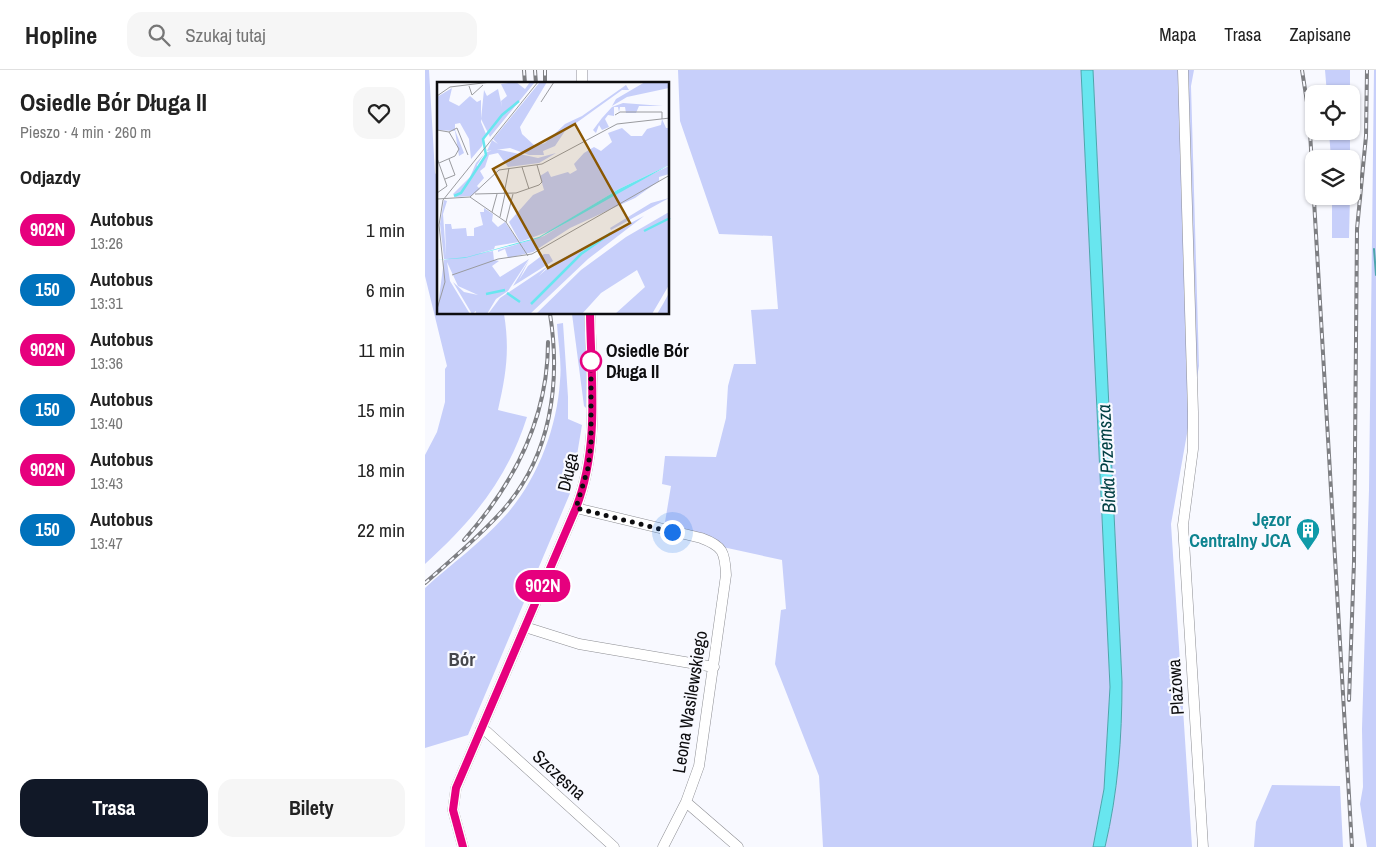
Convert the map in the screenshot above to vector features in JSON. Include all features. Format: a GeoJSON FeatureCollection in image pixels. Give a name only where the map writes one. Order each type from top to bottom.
{"type":"FeatureCollection","features":[{"type":"Feature","properties":{"kind":"street","name":"Plażowa"},"geometry":{"type":"LineString","coordinates":[[1183,70],[1193,412],[1193,449],[1183,525],[1203,847]]}},
{"type":"Feature","properties":{"kind":"street","name":"Długa"},"geometry":{"type":"LineString","coordinates":[[463,847],[453,810],[456,788],[576,508],[588,468],[591,444],[590,315]]}},
{"type":"Feature","properties":{"kind":"street","name":"Leona Wasilewskiego"},"geometry":{"type":"LineString","coordinates":[[576,508],[717,543],[725,556],[726,575],[699,766],[686,802],[663,847]]}},
{"type":"Feature","properties":{"kind":"street"},"geometry":{"type":"LineString","coordinates":[[525,627],[579,644],[714,667]]}},
{"type":"Feature","properties":{"kind":"street","name":"Szczęsna"},"geometry":{"type":"LineString","coordinates":[[481,730],[487,732],[614,847]]}},
{"type":"Feature","properties":{"kind":"street"},"geometry":{"type":"LineString","coordinates":[[686,802],[738,847]]}},
{"type":"Feature","properties":{"kind":"shaded area"},"geometry":{"type":"Polygon","coordinates":[[[425,70],[429,70],[435,173],[437,176],[437,315],[504,315],[507,339],[506,362],[498,410],[527,417],[519,440],[499,480],[473,515],[425,564],[425,455],[437,432],[445,402],[445,369],[447,366],[425,276],[425,70]]]}},
{"type":"Feature","properties":{"kind":"shaded area"},"geometry":{"type":"Polygon","coordinates":[[[678,70],[1081,70],[1110,687],[1104,789],[1093,847],[823,847],[819,776],[775,664],[781,610],[786,609],[782,560],[663,534],[671,486],[662,484],[665,456],[716,457],[726,418],[728,386],[734,364],[756,364],[751,310],[778,309],[772,236],[719,234],[680,121],[678,70]]]}},
{"type":"Feature","properties":{"kind":"shaded area"},"geometry":{"type":"Polygon","coordinates":[[[1093,70],[1194,70],[1191,86],[1199,366],[1171,524],[1192,847],[1105,847],[1118,765],[1122,682],[1093,70]]]}},
{"type":"Feature","properties":{"kind":"shaded area"},"geometry":{"type":"Polygon","coordinates":[[[1325,70],[1350,70],[1350,85],[1326,85],[1325,70]]]}},
{"type":"Feature","properties":{"kind":"shaded area"},"geometry":{"type":"Polygon","coordinates":[[[1374,70],[1376,70],[1376,847],[1367,847],[1360,804],[1363,787],[1362,729],[1369,490],[1374,70]]]}},
{"type":"Feature","properties":{"kind":"shaded area"},"geometry":{"type":"Polygon","coordinates":[[[1330,140],[1350,140],[1350,150],[1330,150],[1330,140]]]}},
{"type":"Feature","properties":{"kind":"shaded area"},"geometry":{"type":"Polygon","coordinates":[[[1332,205],[1350,205],[1349,238],[1332,238],[1332,205]]]}},
{"type":"Feature","properties":{"kind":"shaded area"},"geometry":{"type":"Polygon","coordinates":[[[572,315],[586,315],[586,408],[584,406],[572,315]]]}},
{"type":"Feature","properties":{"kind":"shaded area"},"geometry":{"type":"Polygon","coordinates":[[[563,323],[568,419],[582,425],[571,491],[468,735],[425,748],[425,588],[496,526],[527,487],[536,470],[555,417],[561,367],[557,324],[563,323]]]}},
{"type":"Feature","properties":{"kind":"shaded area"},"geometry":{"type":"Polygon","coordinates":[[[1272,785],[1340,786],[1343,847],[1254,847],[1256,822],[1272,785]]]}},
{"type":"Feature","properties":{"kind":"water","name":"Biała Przemsza"},"geometry":{"type":"Polygon","coordinates":[[[1081,70],[1093,70],[1122,682],[1118,765],[1105,847],[1093,847],[1104,789],[1110,687],[1081,70]]]}},
{"type":"Feature","properties":{"kind":"waterway"},"geometry":{"type":"LineString","coordinates":[[1374,249],[1376,275]]}},
{"type":"Feature","properties":{"kind":"railway"},"geometry":{"type":"LineString","coordinates":[[524,70],[525,82]]}},
{"type":"Feature","properties":{"kind":"railway"},"geometry":{"type":"LineString","coordinates":[[535,70],[536,82]]}},
{"type":"Feature","properties":{"kind":"railway"},"geometry":{"type":"LineString","coordinates":[[545,70],[545,82]]}},
{"type":"Feature","properties":{"kind":"railway"},"geometry":{"type":"LineString","coordinates":[[1302,70],[1309,115],[1352,847]]}},
{"type":"Feature","properties":{"kind":"railway"},"geometry":{"type":"LineString","coordinates":[[1349,700],[1354,562],[1357,229],[1366,136],[1367,70]]}},
{"type":"Feature","properties":{"kind":"railway"},"geometry":{"type":"LineString","coordinates":[[425,583],[494,520],[519,489],[532,466],[549,418],[553,392],[554,366],[550,315]]}},
{"type":"Feature","properties":{"kind":"railway"},"geometry":{"type":"LineString","coordinates":[[464,540],[498,496],[513,473],[525,448],[535,423],[542,397],[548,342]]}},
{"type":"Feature","properties":{"kind":"bus line","name":"902N"},"geometry":{"type":"LineString","coordinates":[[463,847],[457,831],[453,810],[456,788],[576,508],[588,468],[591,444],[590,315]]}},
{"type":"Feature","properties":{"kind":"place","name":"Osiedle Bór Długa II"},"geometry":{"type":"Point","coordinates":[591,361]}},
{"type":"Feature","properties":{"kind":"place","name":"Jęzor Centralny JCA"},"geometry":{"type":"Point","coordinates":[1308,551]}},
{"type":"Feature","properties":{"kind":"district","name":"Bór"},"geometry":{"type":"Point","coordinates":[462,659]}},
{"type":"Feature","properties":{"kind":"route"},"geometry":{"type":"LineString","coordinates":[[591,361],[591,444],[588,468],[576,508],[672,532]]}}]}
